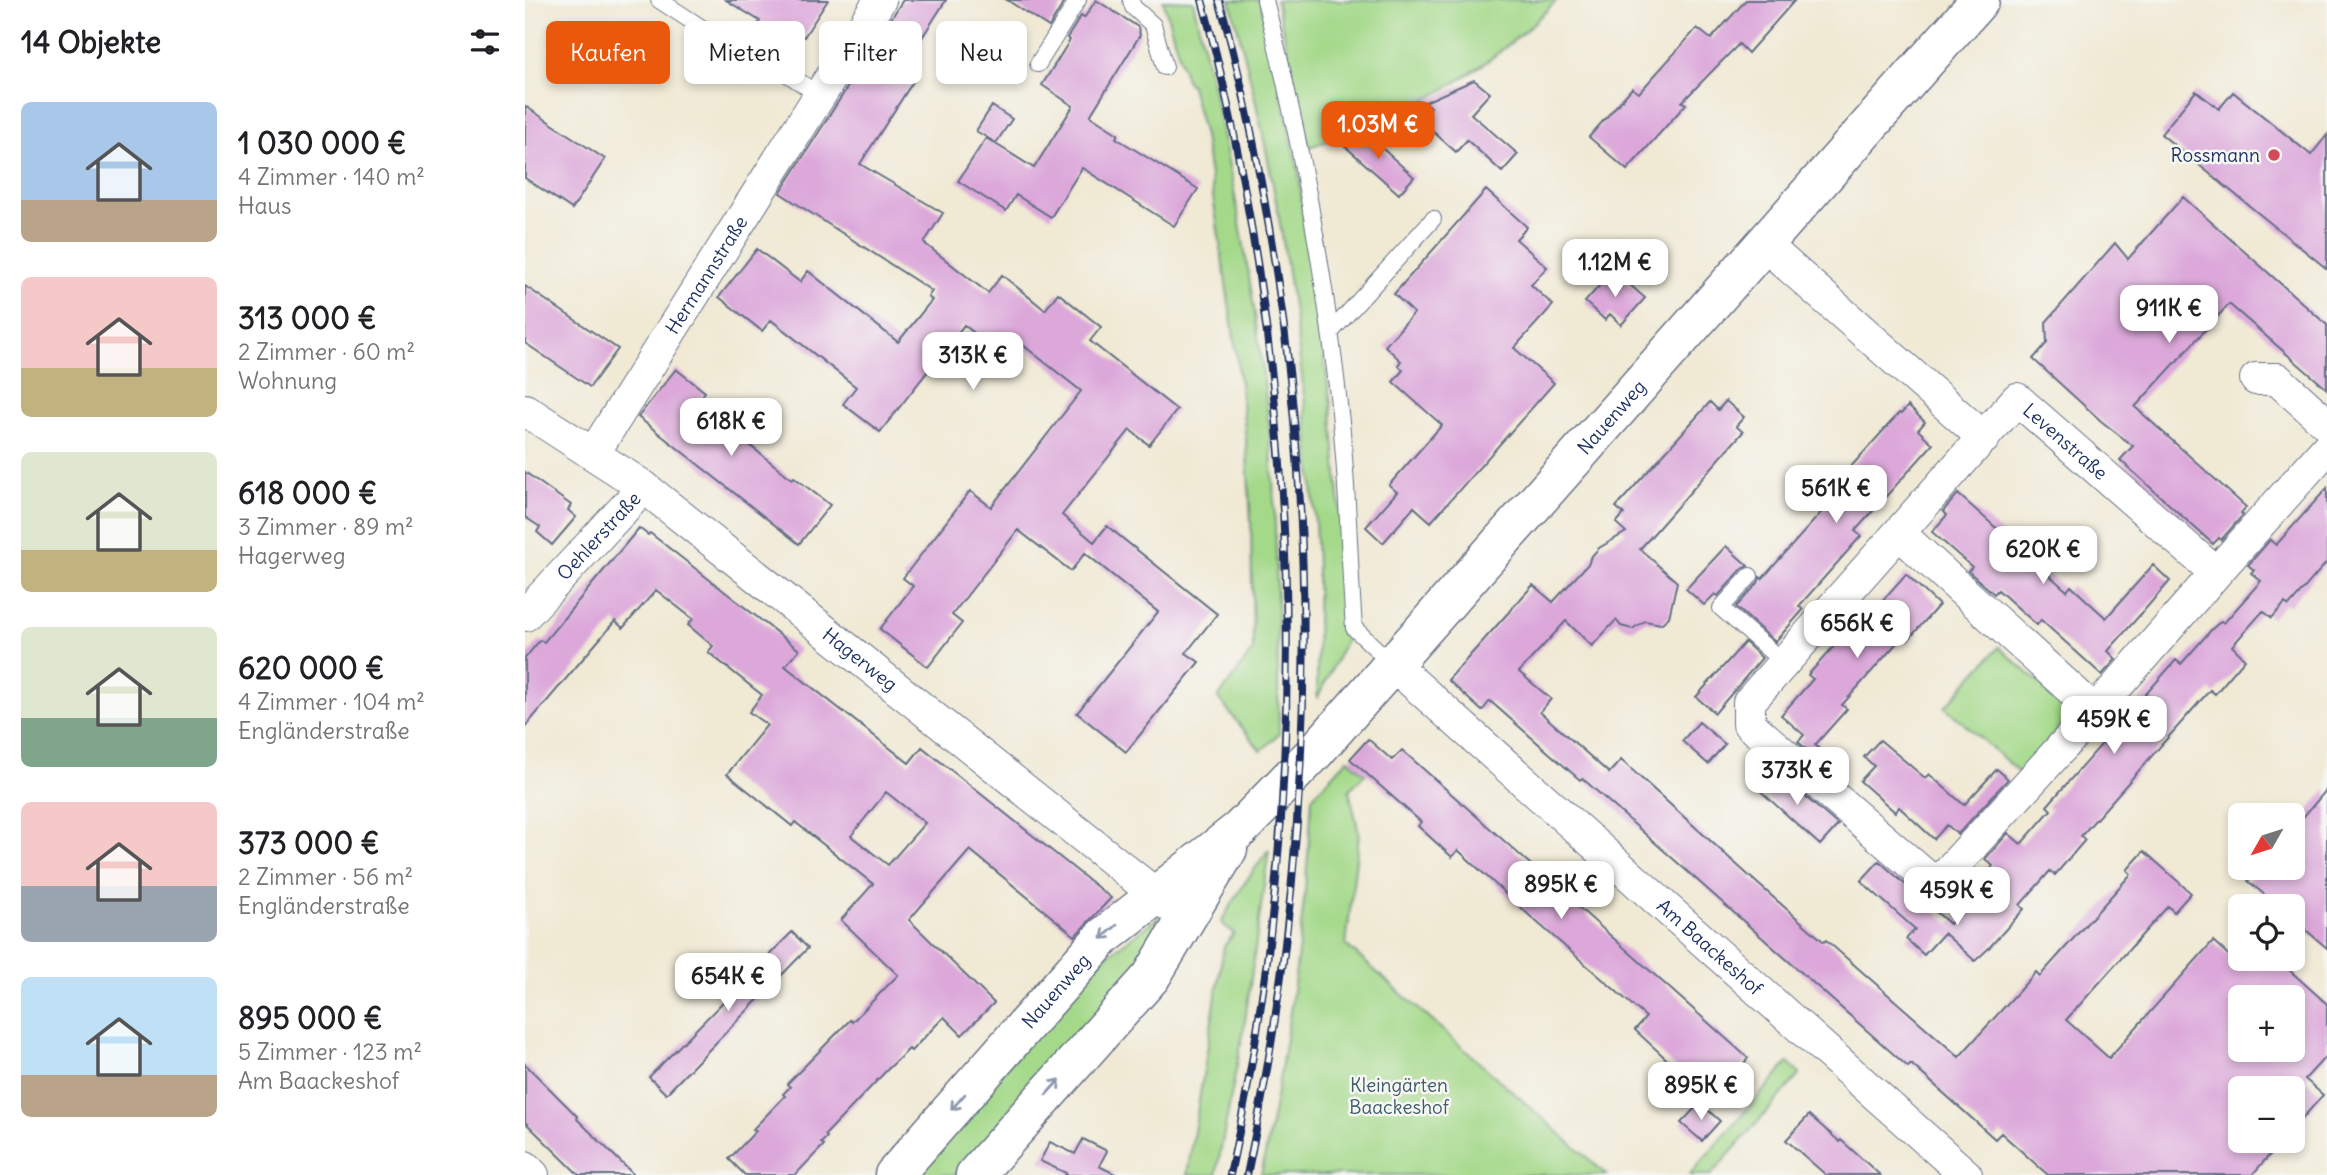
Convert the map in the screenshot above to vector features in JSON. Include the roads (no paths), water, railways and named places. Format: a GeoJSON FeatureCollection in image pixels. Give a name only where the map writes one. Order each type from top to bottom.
{"type":"FeatureCollection","features":[{"type":"Feature","properties":{"kind":"street","name":"Hermannstraße"},"geometry":{"type":"LineString","coordinates":[[593,454],[880,0]]}},
{"type":"Feature","properties":{"kind":"street","name":"Nauenweg"},"geometry":{"type":"LineString","coordinates":[[894,1175],[1103,937],[1240,829],[1315,752],[1980,0]]}},
{"type":"Feature","properties":{"kind":"street"},"geometry":{"type":"LineString","coordinates":[[1765,246],[1984,438],[1749,702],[1749,724],[1936,885],[2095,711],[2327,449]]}},
{"type":"Feature","properties":{"kind":"street"},"geometry":{"type":"LineString","coordinates":[[2256,379],[2277,379],[2327,424]]}},
{"type":"Feature","properties":{"kind":"street","name":"Levenstraße"},"geometry":{"type":"LineString","coordinates":[[1984,438],[2017,399],[2216,573]]}},
{"type":"Feature","properties":{"kind":"street","name":"Hagerweg"},"geometry":{"type":"LineString","coordinates":[[525,410],[644,487],[1186,919]]}},
{"type":"Feature","properties":{"kind":"street","name":"Oehlerstraße"},"geometry":{"type":"LineString","coordinates":[[525,615],[644,487]]}},
{"type":"Feature","properties":{"kind":"street"},"geometry":{"type":"LineString","coordinates":[[1900,534],[2095,711]]}},
{"type":"Feature","properties":{"kind":"street","name":"Am Baackeshof"},"geometry":{"type":"LineString","coordinates":[[1391,663],[1966,1175]]}},
{"type":"Feature","properties":{"kind":"street","name":"Nauenweg"},"geometry":{"type":"LineString","coordinates":[[975,1175],[1151,977],[1240,829]]}},
{"type":"Feature","properties":{"kind":"street"},"geometry":{"type":"LineString","coordinates":[[525,1167],[533,1175]]}},
{"type":"Feature","properties":{"kind":"lane"},"geometry":{"type":"LineString","coordinates":[[659,0],[702,28],[735,39],[819,95]]}},
{"type":"Feature","properties":{"kind":"lane"},"geometry":{"type":"LineString","coordinates":[[1038,64],[1078,0]]}},
{"type":"Feature","properties":{"kind":"lane"},"geometry":{"type":"LineString","coordinates":[[1131,0],[1133,7],[1153,25],[1165,67]]}},
{"type":"Feature","properties":{"kind":"lane"},"geometry":{"type":"LineString","coordinates":[[1265,0],[1301,149],[1330,334],[1341,424],[1354,628],[1391,663]]}},
{"type":"Feature","properties":{"kind":"lane"},"geometry":{"type":"LineString","coordinates":[[1330,334],[1433,219]]}},
{"type":"Feature","properties":{"kind":"lane"},"geometry":{"type":"LineString","coordinates":[[1750,576],[1721,608],[1784,663]]}},
{"type":"Feature","properties":{"kind":"railway"},"geometry":{"type":"LineString","coordinates":[[1202,0],[1233,130],[1257,262],[1272,377],[1282,491],[1287,605],[1286,720],[1280,834],[1269,948],[1252,1061],[1230,1175]]}},
{"type":"Feature","properties":{"kind":"railway"},"geometry":{"type":"LineString","coordinates":[[1219,0],[1253,141],[1269,227],[1286,346],[1298,465],[1303,584],[1303,702],[1297,820],[1286,939],[1269,1057],[1247,1175]]}},
{"type":"Feature","properties":{"kind":"place","name":"Rossmann"},"geometry":{"type":"Point","coordinates":[2274,155]}},
{"type":"Feature","properties":{"kind":"park label","name":"Kleingärten Baackeshof"},"geometry":{"type":"Point","coordinates":[1399,1096]}}]}
